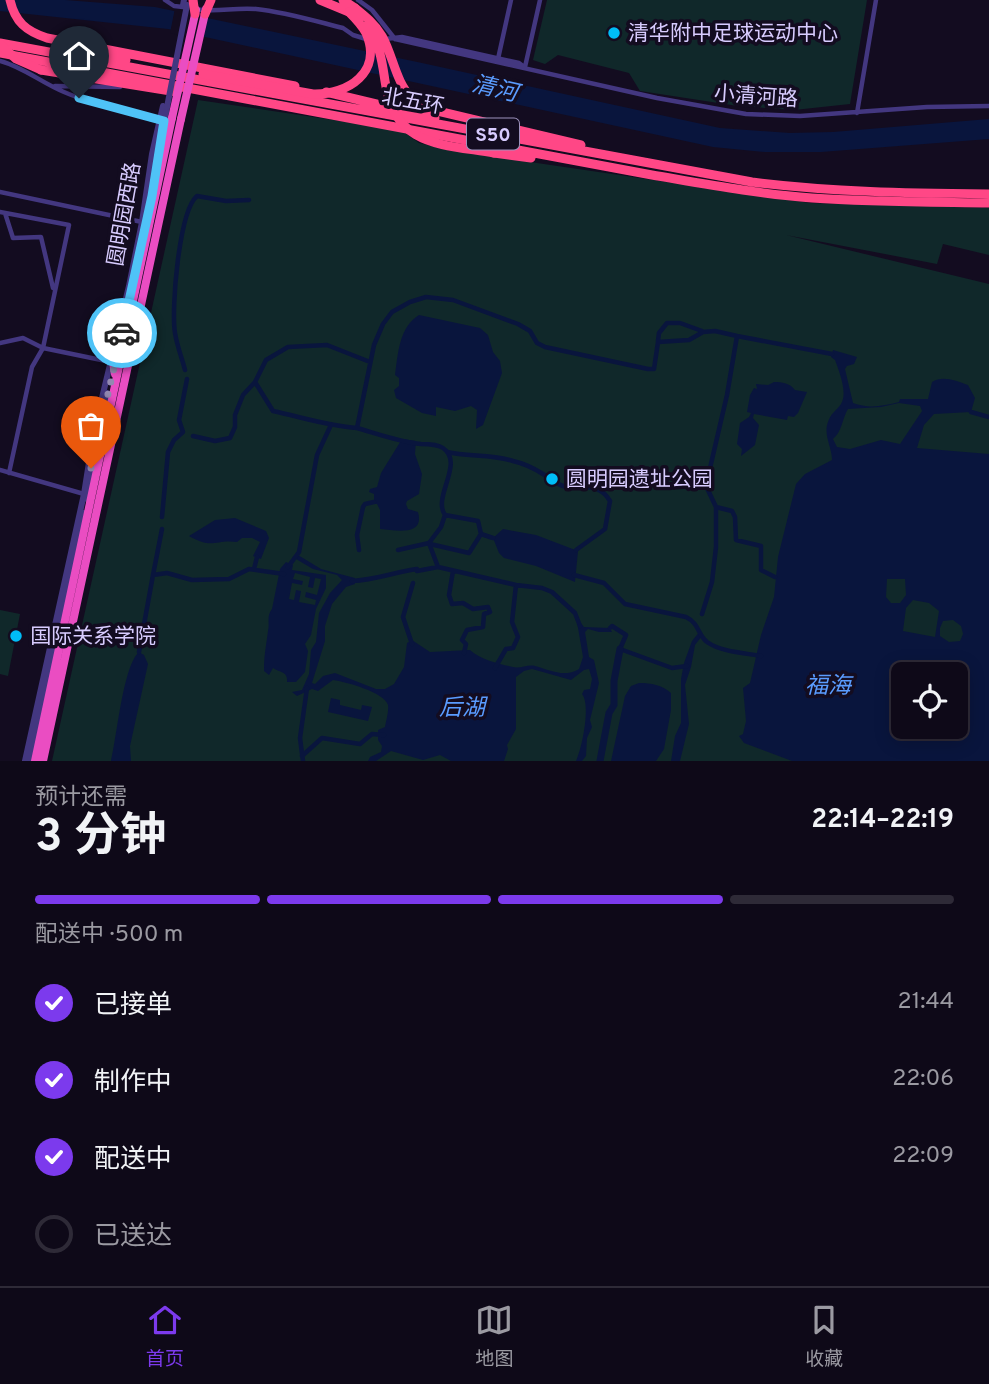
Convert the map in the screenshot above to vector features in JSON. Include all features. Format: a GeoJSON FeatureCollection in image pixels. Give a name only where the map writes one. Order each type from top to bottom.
{"type":"FeatureCollection","features":[{"type":"Feature","properties":{"kind":"highway"},"geometry":{"type":"LineString","coordinates":[[10,0],[19,23],[32,33],[47,38],[322,92],[527,140]]}},
{"type":"Feature","properties":{"kind":"highway"},"geometry":{"type":"LineString","coordinates":[[189,2],[200,14],[210,0]]}},
{"type":"Feature","properties":{"kind":"highway"},"geometry":{"type":"LineString","coordinates":[[320,0],[349,12],[365,24],[374,36],[382,59],[388,97],[399,121],[407,129],[430,142],[494,153],[652,170]]}},
{"type":"Feature","properties":{"kind":"highway"},"geometry":{"type":"LineString","coordinates":[[343,0],[374,24],[387,47],[398,80],[413,100],[429,109],[560,140],[652,170]]}},
{"type":"Feature","properties":{"kind":"highway"},"geometry":{"type":"LineString","coordinates":[[0,43],[86,52],[313,94],[329,94],[346,89],[358,81],[369,60],[367,35],[349,12]]}},
{"type":"Feature","properties":{"kind":"highway","name":"圆明园西路"},"geometry":{"type":"LineString","coordinates":[[43,761],[51,703],[169,120],[200,14]]}},
{"type":"Feature","properties":{"kind":"highway"},"geometry":{"type":"LineString","coordinates":[[0,43],[16,59],[41,70],[138,87],[314,111]]}},
{"type":"Feature","properties":{"kind":"highway","name":"北五环"},"geometry":{"type":"LineString","coordinates":[[0,43],[527,140],[652,170],[810,189],[989,194]]}},
{"type":"Feature","properties":{"kind":"highway","name":"北五环"},"geometry":{"type":"LineString","coordinates":[[0,53],[809,198],[989,203]]}},
{"type":"Feature","properties":{"kind":"highway","name":"圆明园西路"},"geometry":{"type":"LineString","coordinates":[[51,703],[169,120]]}},
{"type":"Feature","properties":{"kind":"highway"},"geometry":{"type":"LineString","coordinates":[[113,362],[116,382]]}},
{"type":"Feature","properties":{"kind":"highway"},"geometry":{"type":"LineString","coordinates":[[33,761],[51,703]]}},
{"type":"Feature","properties":{"kind":"street","name":"小清河路"},"geometry":{"type":"LineString","coordinates":[[165,0],[174,6],[216,12],[227,8],[260,9],[343,28],[365,39],[396,39],[705,108],[775,116],[989,106]]}},
{"type":"Feature","properties":{"kind":"street"},"geometry":{"type":"LineString","coordinates":[[358,0],[383,22],[396,39]]}},
{"type":"Feature","properties":{"kind":"street"},"geometry":{"type":"LineString","coordinates":[[498,59],[511,0]]}},
{"type":"Feature","properties":{"kind":"street"},"geometry":{"type":"LineString","coordinates":[[525,67],[540,0]]}},
{"type":"Feature","properties":{"kind":"street"},"geometry":{"type":"LineString","coordinates":[[857,113],[876,0]]}},
{"type":"Feature","properties":{"kind":"street","name":"圆明园西路"},"geometry":{"type":"LineString","coordinates":[[25,761],[84,494],[88,460],[169,120],[165,106],[189,2]]}},
{"type":"Feature","properties":{"kind":"street","name":"小清河路"},"geometry":{"type":"LineString","coordinates":[[396,39],[402,37],[519,63],[525,67]]}},
{"type":"Feature","properties":{"kind":"street"},"geometry":{"type":"LineString","coordinates":[[0,61],[79,98],[169,120]]}},
{"type":"Feature","properties":{"kind":"street"},"geometry":{"type":"LineString","coordinates":[[51,86],[138,87]]}},
{"type":"Feature","properties":{"kind":"street","name":"圆明园西路"},"geometry":{"type":"LineString","coordinates":[[33,761],[89,490],[92,458],[142,222],[152,154],[169,120]]}},
{"type":"Feature","properties":{"kind":"street"},"geometry":{"type":"LineString","coordinates":[[0,192],[142,222]]}},
{"type":"Feature","properties":{"kind":"street"},"geometry":{"type":"LineString","coordinates":[[2,212],[69,225],[43,348],[32,367],[9,473]]}},
{"type":"Feature","properties":{"kind":"street"},"geometry":{"type":"LineString","coordinates":[[2,212],[13,238],[41,237],[54,289]]}},
{"type":"Feature","properties":{"kind":"street"},"geometry":{"type":"LineString","coordinates":[[0,343],[23,338],[43,348],[113,362]]}},
{"type":"Feature","properties":{"kind":"street"},"geometry":{"type":"LineString","coordinates":[[0,470],[84,494]]}},
{"type":"Feature","properties":{"kind":"green space"},"geometry":{"type":"Polygon","coordinates":[[[547,0],[867,0],[850,104],[794,110],[738,106],[640,91],[629,73],[558,55],[545,64],[533,60],[547,0]]]}},
{"type":"Feature","properties":{"kind":"green space","name":"圆明园遗址公园"},"geometry":{"type":"Polygon","coordinates":[[[198,100],[401,130],[419,143],[448,150],[810,203],[989,208],[989,255],[943,244],[937,264],[786,235],[989,284],[989,761],[52,761],[198,100]]]}},
{"type":"Feature","properties":{"kind":"green space"},"geometry":{"type":"Polygon","coordinates":[[[0,610],[20,614],[8,676],[0,674],[0,610]]]}},
{"type":"Feature","properties":{"kind":"water","name":"清河"},"geometry":{"type":"Polygon","coordinates":[[[0,0],[65,0],[155,7],[720,128],[790,133],[833,132],[989,119],[989,139],[821,152],[765,152],[713,147],[168,29],[0,11],[0,0]]]}},
{"type":"Feature","properties":{"kind":"water"},"geometry":{"type":"Polygon","coordinates":[[[419,315],[480,328],[488,335],[493,352],[500,361],[502,373],[483,425],[476,429],[477,410],[471,406],[455,411],[436,407],[436,416],[422,413],[396,398],[394,390],[399,386],[399,378],[395,375],[403,334],[412,320],[419,315]]]}},
{"type":"Feature","properties":{"kind":"water","name":"福海"},"geometry":{"type":"Polygon","coordinates":[[[833,350],[857,357],[854,364],[845,369],[853,403],[859,405],[876,406],[899,402],[900,399],[928,399],[932,382],[941,379],[968,385],[975,398],[971,412],[934,414],[924,425],[917,448],[989,454],[989,761],[792,761],[744,743],[739,736],[743,734],[746,721],[743,688],[750,683],[761,635],[774,597],[778,557],[796,484],[805,474],[832,460],[827,427],[844,394],[835,360],[831,357],[833,350]],[[899,403],[848,409],[833,439],[837,447],[850,449],[881,440],[900,444],[922,411],[920,406],[899,403]],[[887,579],[886,597],[891,603],[900,603],[906,595],[905,579],[887,579]],[[913,600],[906,608],[903,631],[935,637],[939,611],[929,603],[913,600]],[[953,620],[943,621],[940,636],[949,642],[960,641],[963,634],[961,626],[953,620]]]}},
{"type":"Feature","properties":{"kind":"water"},"geometry":{"type":"Polygon","coordinates":[[[774,382],[786,383],[795,390],[807,392],[798,413],[794,417],[788,416],[787,420],[754,414],[753,418],[759,425],[755,445],[741,456],[742,449],[737,444],[740,423],[751,413],[747,412],[750,395],[754,388],[757,389],[756,384],[768,385],[774,382]]]}},
{"type":"Feature","properties":{"kind":"water"},"geometry":{"type":"Polygon","coordinates":[[[402,439],[416,441],[415,454],[422,474],[419,494],[406,504],[408,509],[418,512],[419,520],[413,529],[380,529],[380,510],[377,504],[374,504],[374,494],[369,492],[377,487],[381,473],[402,439]]]}},
{"type":"Feature","properties":{"kind":"water"},"geometry":{"type":"Polygon","coordinates":[[[235,518],[266,531],[269,538],[261,559],[253,556],[260,542],[252,538],[242,538],[237,542],[209,543],[189,536],[215,520],[235,518]]]}},
{"type":"Feature","properties":{"kind":"water"},"geometry":{"type":"Polygon","coordinates":[[[503,529],[536,535],[578,551],[575,582],[536,566],[504,558],[493,538],[503,529]]]}},
{"type":"Feature","properties":{"kind":"water","name":"后湖"},"geometry":{"type":"Polygon","coordinates":[[[298,555],[321,569],[355,578],[355,584],[346,587],[332,604],[325,626],[325,641],[312,683],[315,684],[323,676],[335,673],[376,689],[385,689],[394,684],[404,667],[407,643],[412,640],[430,652],[470,650],[485,659],[508,666],[532,666],[568,673],[579,669],[583,657],[577,622],[584,627],[610,628],[612,632],[588,629],[585,632],[589,657],[594,660],[599,683],[590,720],[592,727],[587,738],[586,756],[582,761],[576,761],[586,717],[582,694],[584,690],[590,689],[592,679],[589,669],[571,680],[532,669],[516,677],[516,729],[507,745],[504,761],[451,761],[440,755],[423,760],[391,751],[376,761],[368,761],[370,757],[381,752],[378,730],[385,727],[388,705],[385,700],[364,688],[333,680],[318,691],[312,689],[297,696],[292,692],[302,690],[309,674],[319,613],[330,593],[342,580],[337,575],[313,569],[296,559],[298,555]]]}},
{"type":"Feature","properties":{"kind":"water"},"geometry":{"type":"Polygon","coordinates":[[[286,562],[293,565],[292,570],[326,575],[326,588],[316,609],[311,635],[305,644],[308,651],[305,672],[296,682],[287,682],[285,674],[273,668],[269,675],[264,671],[269,617],[280,569],[286,562]],[[295,573],[293,579],[303,581],[302,585],[292,583],[289,599],[294,600],[296,590],[301,591],[299,602],[315,605],[316,600],[305,597],[306,592],[317,595],[321,579],[315,578],[313,588],[308,587],[310,577],[295,573]]]}},
{"type":"Feature","properties":{"kind":"water"},"geometry":{"type":"Polygon","coordinates":[[[700,631],[702,636],[695,645],[685,685],[689,724],[680,761],[671,761],[675,736],[681,723],[681,679],[684,663],[692,641],[700,631]]]}},
{"type":"Feature","properties":{"kind":"water"},"geometry":{"type":"Polygon","coordinates":[[[139,652],[144,655],[148,664],[130,746],[131,761],[111,761],[125,686],[133,660],[139,652]]]}},
{"type":"Feature","properties":{"kind":"water"},"geometry":{"type":"Polygon","coordinates":[[[639,683],[656,685],[671,693],[671,710],[664,749],[656,761],[611,761],[625,696],[631,686],[639,683]]]}},
{"type":"Feature","properties":{"kind":"water"},"geometry":{"type":"Polygon","coordinates":[[[331,698],[340,700],[340,705],[361,710],[362,705],[372,707],[368,721],[328,712],[331,698]]]}},
{"type":"Feature","properties":{"kind":"pier"},"geometry":{"type":"Polygon","coordinates":[[[175,8],[209,14],[203,40],[170,33],[175,8]]]}},
{"type":"Feature","properties":{"kind":"waterway"},"geometry":{"type":"LineString","coordinates":[[185,370],[174,321],[178,261],[185,220],[197,196],[226,201],[249,200]]}},
{"type":"Feature","properties":{"kind":"waterway"},"geometry":{"type":"LineString","coordinates":[[255,382],[273,411],[357,428],[374,345],[383,324],[392,312],[426,297],[453,300],[518,324],[530,331],[537,343],[545,347],[648,369],[654,369],[658,342],[689,340],[703,332],[715,331],[737,336]]}},
{"type":"Feature","properties":{"kind":"waterway"},"geometry":{"type":"LineString","coordinates":[[658,341],[659,333],[667,323],[680,323],[702,331]]}},
{"type":"Feature","properties":{"kind":"waterway"},"geometry":{"type":"LineString","coordinates":[[702,614],[712,582],[716,547],[716,507],[707,488],[707,481],[727,395],[737,336],[832,354]]}},
{"type":"Feature","properties":{"kind":"waterway"},"geometry":{"type":"LineString","coordinates":[[193,436],[215,441],[230,438],[243,395],[255,382],[266,360],[288,347],[327,345],[370,362]]}},
{"type":"Feature","properties":{"kind":"waterway"},"geometry":{"type":"LineString","coordinates":[[162,517],[168,452],[174,440],[183,432],[179,420],[187,379]]}},
{"type":"Feature","properties":{"kind":"waterway"},"geometry":{"type":"LineString","coordinates":[[971,412],[989,417]]}},
{"type":"Feature","properties":{"kind":"waterway"},"geometry":{"type":"LineString","coordinates":[[288,567],[299,552],[317,455],[330,427]]}},
{"type":"Feature","properties":{"kind":"waterway"},"geometry":{"type":"LineString","coordinates":[[357,428],[405,442],[438,446],[449,454],[451,462],[442,499],[445,515],[441,527],[429,543],[398,550]]}},
{"type":"Feature","properties":{"kind":"waterway"},"geometry":{"type":"LineString","coordinates":[[447,452],[505,459],[532,468],[557,484],[601,491],[610,501],[605,529],[576,550]]}},
{"type":"Feature","properties":{"kind":"waterway"},"geometry":{"type":"LineString","coordinates":[[359,550],[357,535],[363,507],[374,502]]}},
{"type":"Feature","properties":{"kind":"waterway"},"geometry":{"type":"LineString","coordinates":[[716,507],[732,511],[735,517],[736,540],[761,546],[761,570],[775,577]]}},
{"type":"Feature","properties":{"kind":"waterway"},"geometry":{"type":"LineString","coordinates":[[445,515],[478,521],[481,534],[493,538]]}},
{"type":"Feature","properties":{"kind":"waterway"},"geometry":{"type":"LineString","coordinates":[[162,529],[153,575],[167,573],[192,580],[229,579],[249,569],[284,574]]}},
{"type":"Feature","properties":{"kind":"waterway"},"geometry":{"type":"LineString","coordinates":[[430,544],[469,553],[481,534]]}},
{"type":"Feature","properties":{"kind":"waterway"},"geometry":{"type":"LineString","coordinates":[[429,543],[438,567],[552,592],[575,613],[580,626]]}},
{"type":"Feature","properties":{"kind":"waterway"},"geometry":{"type":"LineString","coordinates":[[254,569],[257,557]]}},
{"type":"Feature","properties":{"kind":"waterway"},"geometry":{"type":"LineString","coordinates":[[417,571],[438,567]]}},
{"type":"Feature","properties":{"kind":"waterway"},"geometry":{"type":"LineString","coordinates":[[352,581],[417,569]]}},
{"type":"Feature","properties":{"kind":"waterway"},"geometry":{"type":"LineString","coordinates":[[453,571],[449,595],[452,604],[463,603],[473,609],[488,607],[490,612],[484,614],[483,627],[467,630],[462,640],[466,644],[464,653]]}},
{"type":"Feature","properties":{"kind":"waterway"},"geometry":{"type":"LineString","coordinates":[[139,652],[153,575]]}},
{"type":"Feature","properties":{"kind":"waterway"},"geometry":{"type":"LineString","coordinates":[[574,575],[604,583],[625,604],[686,617],[694,623],[704,639],[713,645],[761,656]]}},
{"type":"Feature","properties":{"kind":"waterway"},"geometry":{"type":"LineString","coordinates":[[412,644],[403,617],[413,583]]}},
{"type":"Feature","properties":{"kind":"waterway"},"geometry":{"type":"LineString","coordinates":[[495,668],[506,649],[513,648],[518,637],[512,622],[516,585]]}},
{"type":"Feature","properties":{"kind":"waterway"},"geometry":{"type":"LineString","coordinates":[[610,628],[612,626],[626,635],[620,649],[672,668],[687,666]]}},
{"type":"Feature","properties":{"kind":"waterway"},"geometry":{"type":"LineString","coordinates":[[600,761],[609,713],[614,705],[614,681],[620,649]]}},
{"type":"Feature","properties":{"kind":"waterway"},"geometry":{"type":"LineString","coordinates":[[303,761],[300,738],[307,688]]}},
{"type":"Feature","properties":{"kind":"waterway"},"geometry":{"type":"LineString","coordinates":[[302,756],[322,738],[360,744],[372,734],[384,735]]}},
{"type":"Feature","properties":{"kind":"way so far"},"geometry":{"type":"LineString","coordinates":[[91,468],[122,333]]}},
{"type":"Feature","properties":{"kind":"place","name":"清华附中足球运动中心"},"geometry":{"type":"Point","coordinates":[614,33]}},
{"type":"Feature","properties":{"kind":"place","name":"圆明园遗址公园"},"geometry":{"type":"Point","coordinates":[552,479]}},
{"type":"Feature","properties":{"kind":"place","name":"国际关系学院"},"geometry":{"type":"Point","coordinates":[16,636]}},
{"type":"Feature","properties":{"kind":"route"},"geometry":{"type":"LineString","coordinates":[[79,98],[164,121],[145,232],[122,333]]}}]}
